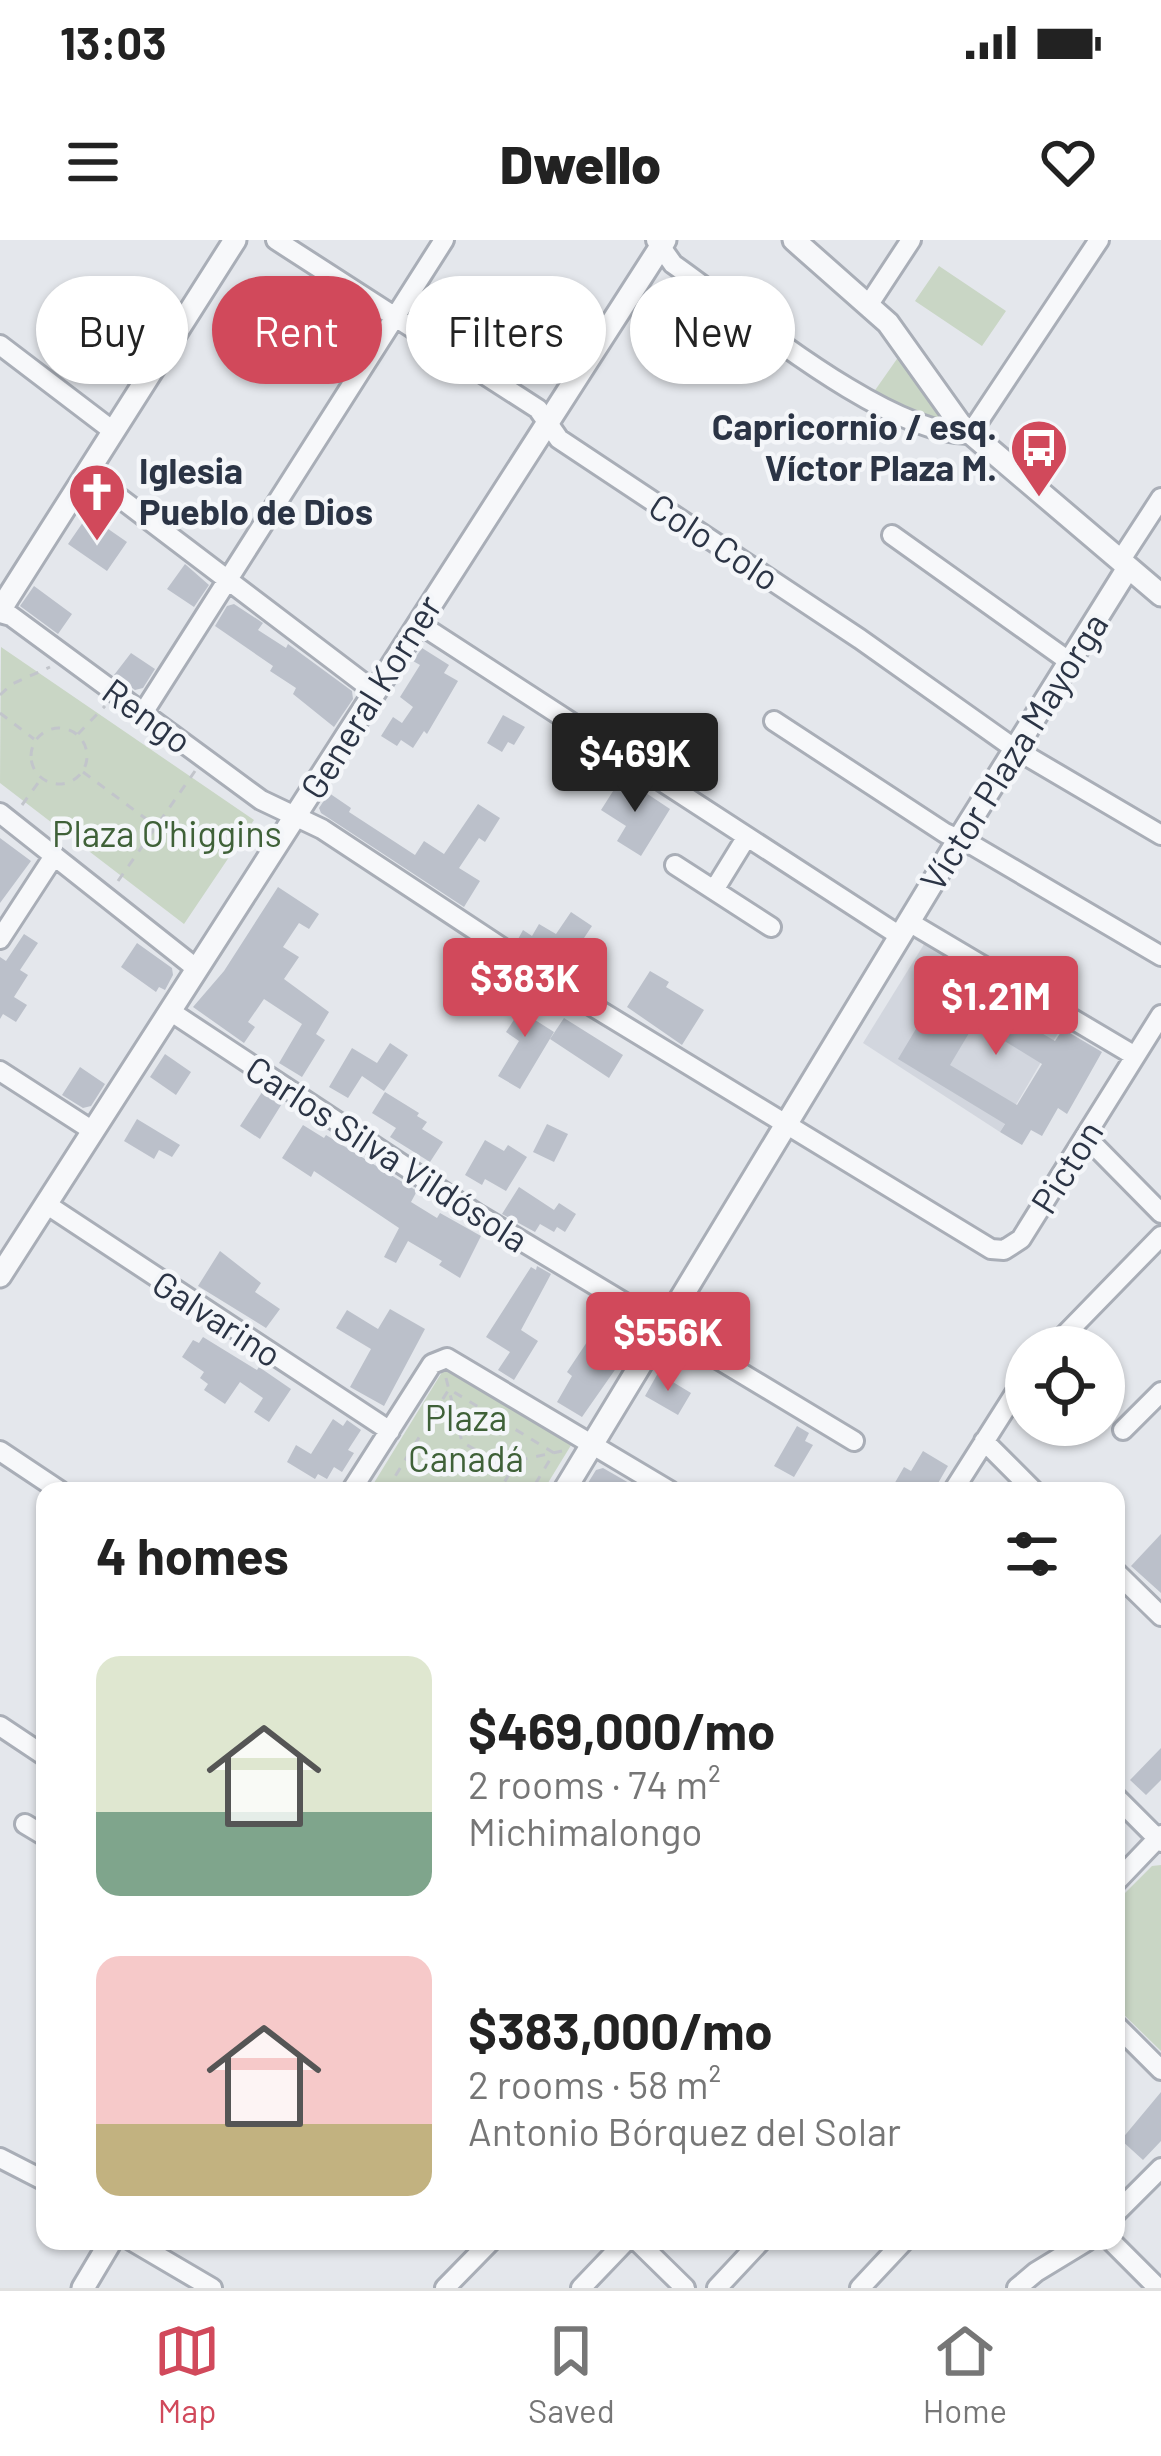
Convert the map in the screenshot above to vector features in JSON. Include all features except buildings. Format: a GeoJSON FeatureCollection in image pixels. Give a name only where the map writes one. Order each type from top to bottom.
{"type":"FeatureCollection","features":[{"type":"Feature","properties":{"kind":"street"},"geometry":{"type":"LineString","coordinates":[[0,611],[235,240]]}},
{"type":"Feature","properties":{"kind":"street","name":"Colo Colo"},"geometry":{"type":"LineString","coordinates":[[276,240],[538,409],[559,439],[860,639],[1015,749],[1161,835]]}},
{"type":"Feature","properties":{"kind":"street"},"geometry":{"type":"LineString","coordinates":[[143,712],[445,240]]}},
{"type":"Feature","properties":{"kind":"street"},"geometry":{"type":"LineString","coordinates":[[794,240],[898,335],[944,405],[970,434],[1161,595]]}},
{"type":"Feature","properties":{"kind":"street"},"geometry":{"type":"LineString","coordinates":[[869,304],[911,240]]}},
{"type":"Feature","properties":{"kind":"street"},"geometry":{"type":"LineString","coordinates":[[970,434],[1099,240]]}},
{"type":"Feature","properties":{"kind":"street"},"geometry":{"type":"LineString","coordinates":[[661,242],[673,264],[877,406],[929,430],[970,434]]}},
{"type":"Feature","properties":{"kind":"street","name":"General Korner"},"geometry":{"type":"LineString","coordinates":[[0,1276],[661,242]]}},
{"type":"Feature","properties":{"kind":"street"},"geometry":{"type":"LineString","coordinates":[[0,345],[113,430]]}},
{"type":"Feature","properties":{"kind":"street"},"geometry":{"type":"LineString","coordinates":[[87,473],[374,691]]}},
{"type":"Feature","properties":{"kind":"street"},"geometry":{"type":"LineString","coordinates":[[1124,565],[1161,498]]}},
{"type":"Feature","properties":{"kind":"street"},"geometry":{"type":"LineString","coordinates":[[892,535],[1070,662]]}},
{"type":"Feature","properties":{"kind":"street","name":"Víctor Plaza Mayorga"},"geometry":{"type":"LineString","coordinates":[[568,1482],[583,1447],[664,1327],[1070,662],[1124,565]]}},
{"type":"Feature","properties":{"kind":"street","name":"Rengo"},"geometry":{"type":"LineString","coordinates":[[0,611],[261,800],[322,829],[514,957],[787,1126],[991,1249],[1004,1250]]}},
{"type":"Feature","properties":{"kind":"street"},"geometry":{"type":"LineString","coordinates":[[418,623],[746,838],[904,929],[1161,1058]]}},
{"type":"Feature","properties":{"kind":"street"},"geometry":{"type":"LineString","coordinates":[[774,721],[945,833],[1161,956]]}},
{"type":"Feature","properties":{"kind":"street"},"geometry":{"type":"LineString","coordinates":[[5,817],[197,969]]}},
{"type":"Feature","properties":{"kind":"street"},"geometry":{"type":"LineString","coordinates":[[714,890],[746,838]]}},
{"type":"Feature","properties":{"kind":"street"},"geometry":{"type":"LineString","coordinates":[[0,939],[55,856]]}},
{"type":"Feature","properties":{"kind":"street"},"geometry":{"type":"LineString","coordinates":[[675,865],[771,927]]}},
{"type":"Feature","properties":{"kind":"street","name":"Carlos Silva Vildósola"},"geometry":{"type":"LineString","coordinates":[[170,1011],[391,1160],[854,1441]]}},
{"type":"Feature","properties":{"kind":"street","name":"Picton"},"geometry":{"type":"LineString","coordinates":[[1004,1250],[1021,1239],[1161,1015]]}},
{"type":"Feature","properties":{"kind":"street"},"geometry":{"type":"LineString","coordinates":[[0,1071],[92,1131]]}},
{"type":"Feature","properties":{"kind":"street"},"geometry":{"type":"LineString","coordinates":[[1087,1138],[1161,1213]]}},
{"type":"Feature","properties":{"kind":"street","name":"Galvarino"},"geometry":{"type":"LineString","coordinates":[[46,1204],[390,1431]]}},
{"type":"Feature","properties":{"kind":"street"},"geometry":{"type":"LineString","coordinates":[[1073,1326],[1161,1236]]}},
{"type":"Feature","properties":{"kind":"street"},"geometry":{"type":"LineString","coordinates":[[357,1482],[432,1364],[441,1358],[452,1360],[583,1447],[652,1482]]}},
{"type":"Feature","properties":{"kind":"street"},"geometry":{"type":"LineString","coordinates":[[1125,1429],[1161,1392]]}},
{"type":"Feature","properties":{"kind":"street"},"geometry":{"type":"LineString","coordinates":[[959,1482],[1005,1409]]}},
{"type":"Feature","properties":{"kind":"street"},"geometry":{"type":"LineString","coordinates":[[984,1442],[1025,1482]]}},
{"type":"Feature","properties":{"kind":"street"},"geometry":{"type":"LineString","coordinates":[[0,1451],[46,1482]]}},
{"type":"Feature","properties":{"kind":"street"},"geometry":{"type":"LineString","coordinates":[[1125,1581],[1161,1616]]}},
{"type":"Feature","properties":{"kind":"street"},"geometry":{"type":"LineString","coordinates":[[0,1726],[36,1750]]}},
{"type":"Feature","properties":{"kind":"street"},"geometry":{"type":"LineString","coordinates":[[1125,1806],[1160,1839],[1125,1873]]}},
{"type":"Feature","properties":{"kind":"street"},"geometry":{"type":"LineString","coordinates":[[26,1824],[36,1830]]}},
{"type":"Feature","properties":{"kind":"street"},"geometry":{"type":"LineString","coordinates":[[1125,2034],[1161,2070]]}},
{"type":"Feature","properties":{"kind":"street"},"geometry":{"type":"LineString","coordinates":[[0,2158],[36,2176]]}},
{"type":"Feature","properties":{"kind":"street"},"geometry":{"type":"LineString","coordinates":[[1125,2204],[1161,2168]]}},
{"type":"Feature","properties":{"kind":"street"},"geometry":{"type":"LineString","coordinates":[[83,2288],[106,2250]]}},
{"type":"Feature","properties":{"kind":"street"},"geometry":{"type":"LineString","coordinates":[[147,2250],[212,2288]]}},
{"type":"Feature","properties":{"kind":"street"},"geometry":{"type":"LineString","coordinates":[[445,2288],[481,2250]]}},
{"type":"Feature","properties":{"kind":"street"},"geometry":{"type":"LineString","coordinates":[[581,2288],[617,2250]]}},
{"type":"Feature","properties":{"kind":"street"},"geometry":{"type":"LineString","coordinates":[[647,2250],[686,2288]]}},
{"type":"Feature","properties":{"kind":"street"},"geometry":{"type":"LineString","coordinates":[[717,2288],[753,2250]]}},
{"type":"Feature","properties":{"kind":"street"},"geometry":{"type":"LineString","coordinates":[[860,2288],[896,2250]]}},
{"type":"Feature","properties":{"kind":"street"},"geometry":{"type":"LineString","coordinates":[[1017,2288],[1072,2250]]}},
{"type":"Feature","properties":{"kind":"street"},"geometry":{"type":"LineString","coordinates":[[1120,2250],[1158,2288]]}},
{"type":"Feature","properties":{"kind":"path"},"geometry":{"type":"LineString","coordinates":[[0,695],[12,684],[70,659]]}},
{"type":"Feature","properties":{"kind":"path"},"geometry":{"type":"LineString","coordinates":[[77,735],[117,694]]}},
{"type":"Feature","properties":{"kind":"path"},"geometry":{"type":"LineString","coordinates":[[0,713],[35,740]]}},
{"type":"Feature","properties":{"kind":"path"},"geometry":{"type":"LineString","coordinates":[[50,729],[77,735],[86,750],[81,771],[63,784],[42,778],[31,758],[35,740],[50,729]]}},
{"type":"Feature","properties":{"kind":"path"},"geometry":{"type":"LineString","coordinates":[[107,897],[204,758]]}},
{"type":"Feature","properties":{"kind":"path"},"geometry":{"type":"LineString","coordinates":[[81,771],[158,827]]}},
{"type":"Feature","properties":{"kind":"path"},"geometry":{"type":"LineString","coordinates":[[5,817],[42,778]]}},
{"type":"Feature","properties":{"kind":"path"},"geometry":{"type":"LineString","coordinates":[[441,1358],[462,1442],[511,1471],[504,1482]]}},
{"type":"Feature","properties":{"kind":"path"},"geometry":{"type":"LineString","coordinates":[[448,1389],[554,1453]]}},
{"type":"Feature","properties":{"kind":"path"},"geometry":{"type":"LineString","coordinates":[[391,1482],[448,1389]]}},
{"type":"Feature","properties":{"kind":"path"},"geometry":{"type":"LineString","coordinates":[[500,1465],[583,1447]]}},
{"type":"Feature","properties":{"kind":"path"},"geometry":{"type":"LineString","coordinates":[[536,1482],[554,1453]]}},
{"type":"Feature","properties":{"kind":"shaded area"},"geometry":{"type":"Polygon","coordinates":[[[926,941],[1064,1023],[1000,1132],[863,1043],[926,941]]]}},
{"type":"Feature","properties":{"kind":"green space"},"geometry":{"type":"Polygon","coordinates":[[[939,266],[1006,311],[982,346],[915,301],[939,266]]]}},
{"type":"Feature","properties":{"kind":"green space"},"geometry":{"type":"Polygon","coordinates":[[[899,356],[942,415],[929,424],[871,396],[899,356]]]}},
{"type":"Feature","properties":{"kind":"green space","name":"Plaza O'higgins"},"geometry":{"type":"Polygon","coordinates":[[[1,647],[254,820],[184,924],[0,783],[1,647]]]}},
{"type":"Feature","properties":{"kind":"green space","name":"Plaza Canadá"},"geometry":{"type":"Polygon","coordinates":[[[447,1364],[573,1442],[549,1482],[375,1482],[447,1364]]]}},
{"type":"Feature","properties":{"kind":"green space"},"geometry":{"type":"Polygon","coordinates":[[[1161,1865],[1161,2051],[1125,2016],[1125,1893],[1152,1866],[1161,1865]]]}},
{"type":"Feature","properties":{"kind":"place","name":"Capricornio / esq. Víctor Plaza M."},"geometry":{"type":"Point","coordinates":[1039,499]}},
{"type":"Feature","properties":{"kind":"place","name":"Iglesia Pueblo de Dios"},"geometry":{"type":"Point","coordinates":[97,543]}}]}
